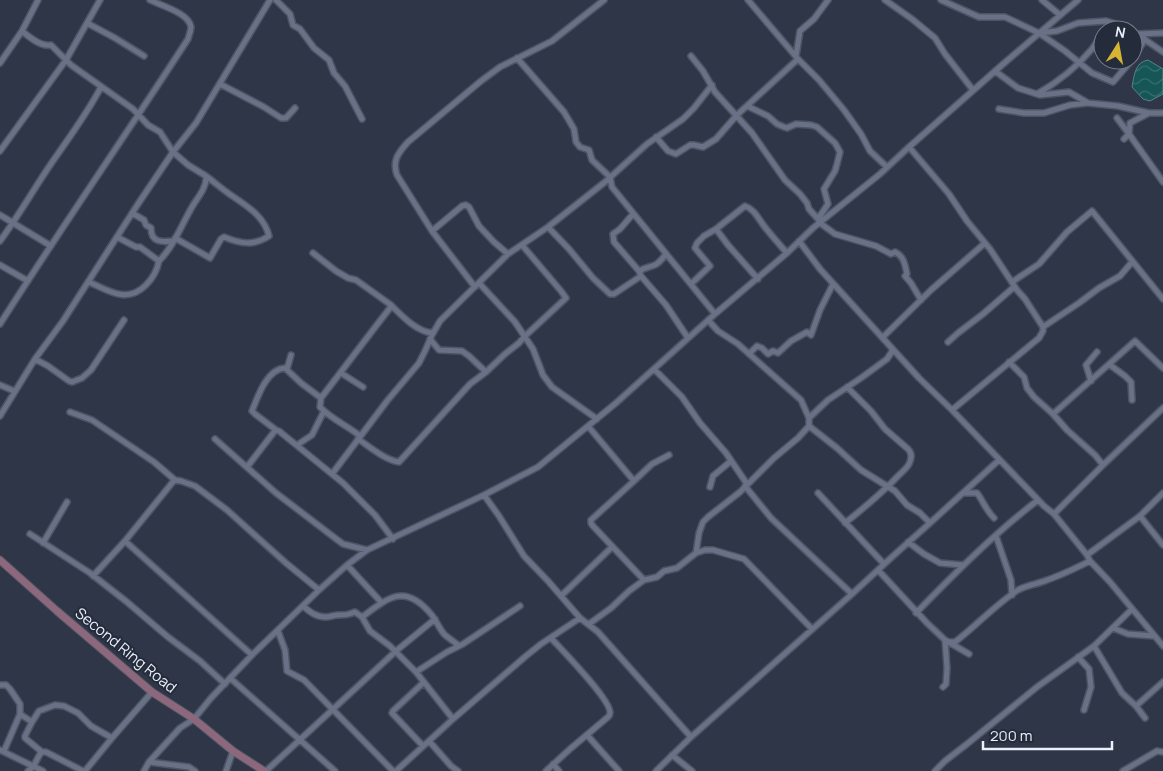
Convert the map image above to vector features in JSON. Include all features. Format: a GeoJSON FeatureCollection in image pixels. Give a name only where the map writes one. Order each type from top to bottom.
{"type":"FeatureCollection","features":[{"type":"Feature","properties":{"kind":"street"},"geometry":{"type":"LineString","coordinates":[[0,63],[22,31],[38,0]]}},
{"type":"Feature","properties":{"kind":"street"},"geometry":{"type":"LineString","coordinates":[[0,151],[66,60],[100,0]]}},
{"type":"Feature","properties":{"kind":"street"},"geometry":{"type":"LineString","coordinates":[[0,324],[188,39],[191,29],[189,22],[182,14],[150,0]]}},
{"type":"Feature","properties":{"kind":"street"},"geometry":{"type":"LineString","coordinates":[[0,416],[14,391],[89,282],[173,152],[196,123],[270,0]]}},
{"type":"Feature","properties":{"kind":"street"},"geometry":{"type":"LineString","coordinates":[[276,0],[290,14],[293,25],[300,29],[314,48],[329,60],[334,73],[345,86],[362,119]]}},
{"type":"Feature","properties":{"kind":"street"},"geometry":{"type":"LineString","coordinates":[[597,419],[552,387],[543,375],[533,349],[515,322],[477,285],[432,231],[397,175],[394,167],[402,148],[408,142],[481,81],[500,67],[552,41],[604,0]]}},
{"type":"Feature","properties":{"kind":"street"},"geometry":{"type":"LineString","coordinates":[[656,138],[668,151],[676,154],[690,145],[704,147],[716,139],[737,115],[797,58],[800,31],[814,19],[828,0]]}},
{"type":"Feature","properties":{"kind":"street"},"geometry":{"type":"LineString","coordinates":[[885,0],[935,38],[974,90]]}},
{"type":"Feature","properties":{"kind":"street"},"geometry":{"type":"LineString","coordinates":[[941,0],[979,16],[1005,17],[1039,33],[1092,73],[1113,82],[1124,70]]}},
{"type":"Feature","properties":{"kind":"street"},"geometry":{"type":"LineString","coordinates":[[1042,0],[1060,15]]}},
{"type":"Feature","properties":{"kind":"street"},"geometry":{"type":"LineString","coordinates":[[144,771],[149,762],[180,728],[194,719],[211,698],[252,655],[347,565],[368,550],[538,467],[616,403],[708,320],[787,253],[819,221],[887,167],[1078,0]]}},
{"type":"Feature","properties":{"kind":"street"},"geometry":{"type":"LineString","coordinates":[[749,1],[844,110],[861,134],[870,151],[887,167]]}},
{"type":"Feature","properties":{"kind":"street"},"geometry":{"type":"LineString","coordinates":[[1039,33],[1057,31],[1078,23],[1093,22]]}},
{"type":"Feature","properties":{"kind":"street"},"geometry":{"type":"LineString","coordinates":[[87,23],[144,56]]}},
{"type":"Feature","properties":{"kind":"street"},"geometry":{"type":"LineString","coordinates":[[22,31],[30,38],[46,46],[51,45],[71,66],[133,109],[148,125],[160,132],[173,152],[259,216],[269,236],[262,241],[253,243],[239,243],[224,238],[221,239],[210,258],[174,240],[164,242],[153,238],[151,228],[146,225],[144,220],[132,214]]}},
{"type":"Feature","properties":{"kind":"street"},"geometry":{"type":"LineString","coordinates":[[1143,32],[1163,33]]}},
{"type":"Feature","properties":{"kind":"street"},"geometry":{"type":"LineString","coordinates":[[1143,43],[1145,40],[1163,52]]}},
{"type":"Feature","properties":{"kind":"street"},"geometry":{"type":"LineString","coordinates":[[1037,94],[1062,78],[1080,63],[1093,47]]}},
{"type":"Feature","properties":{"kind":"street"},"geometry":{"type":"LineString","coordinates":[[691,56],[712,85],[714,92],[752,133],[785,180],[800,194],[819,221],[841,236],[876,246],[891,254],[895,252],[899,254],[902,257],[907,274],[905,276],[921,300]]}},
{"type":"Feature","properties":{"kind":"street"},"geometry":{"type":"LineString","coordinates":[[517,58],[564,112],[574,130],[576,142],[580,147],[589,150],[592,160],[610,177],[612,187],[715,314]]}},
{"type":"Feature","properties":{"kind":"street"},"geometry":{"type":"LineString","coordinates":[[995,71],[1018,88],[1040,95],[1069,92],[1088,103]]}},
{"type":"Feature","properties":{"kind":"street"},"geometry":{"type":"LineString","coordinates":[[220,84],[282,118],[286,118],[295,108]]}},
{"type":"Feature","properties":{"kind":"street"},"geometry":{"type":"LineString","coordinates":[[332,474],[387,401],[419,363],[440,321],[508,254],[548,227],[656,138],[683,120],[712,85]]}},
{"type":"Feature","properties":{"kind":"street"},"geometry":{"type":"LineString","coordinates":[[0,241],[94,102],[101,87]]}},
{"type":"Feature","properties":{"kind":"street"},"geometry":{"type":"LineString","coordinates":[[1000,109],[1024,113],[1044,113],[1070,105],[1088,103],[1118,106],[1149,114],[1163,113]]}},
{"type":"Feature","properties":{"kind":"street"},"geometry":{"type":"LineString","coordinates":[[747,106],[787,128],[796,124],[811,124],[817,127],[838,147],[840,152],[835,171],[824,189],[828,204],[819,221]]}},
{"type":"Feature","properties":{"kind":"street"},"geometry":{"type":"LineString","coordinates":[[1124,139],[1129,134],[1130,123],[1149,114]]}},
{"type":"Feature","properties":{"kind":"street"},"geometry":{"type":"LineString","coordinates":[[1117,118],[1163,182]]}},
{"type":"Feature","properties":{"kind":"street"},"geometry":{"type":"LineString","coordinates":[[909,147],[949,194],[1043,327],[1039,338],[952,410]]}},
{"type":"Feature","properties":{"kind":"street"},"geometry":{"type":"LineString","coordinates":[[89,282],[120,295],[135,294],[140,291],[152,278],[159,261],[174,240],[191,208],[201,194],[206,176]]}},
{"type":"Feature","properties":{"kind":"street"},"geometry":{"type":"LineString","coordinates":[[601,184],[612,187]]}},
{"type":"Feature","properties":{"kind":"street"},"geometry":{"type":"LineString","coordinates":[[432,231],[466,204],[479,226],[508,254]]}},
{"type":"Feature","properties":{"kind":"street"},"geometry":{"type":"LineString","coordinates":[[691,284],[710,266],[695,248],[697,243],[743,206],[747,206],[756,215],[787,253]]}},
{"type":"Feature","properties":{"kind":"street"},"geometry":{"type":"LineString","coordinates":[[948,342],[983,314],[1013,284],[1039,264],[1067,232],[1092,211],[1163,299]]}},
{"type":"Feature","properties":{"kind":"street"},"geometry":{"type":"LineString","coordinates":[[0,214],[51,246]]}},
{"type":"Feature","properties":{"kind":"street"},"geometry":{"type":"LineString","coordinates":[[633,214],[620,229],[612,234],[614,242],[666,305],[688,338]]}},
{"type":"Feature","properties":{"kind":"street"},"geometry":{"type":"LineString","coordinates":[[548,227],[593,278],[610,294],[614,294],[640,274],[645,267],[653,266],[661,261],[666,254]]}},
{"type":"Feature","properties":{"kind":"street"},"geometry":{"type":"LineString","coordinates":[[716,229],[758,279]]}},
{"type":"Feature","properties":{"kind":"street"},"geometry":{"type":"LineString","coordinates":[[117,236],[136,248],[140,247],[159,261]]}},
{"type":"Feature","properties":{"kind":"street"},"geometry":{"type":"LineString","coordinates":[[799,242],[820,270],[919,378],[1054,514],[1090,561],[1163,646]]}},
{"type":"Feature","properties":{"kind":"street"},"geometry":{"type":"LineString","coordinates":[[883,337],[985,243]]}},
{"type":"Feature","properties":{"kind":"street"},"geometry":{"type":"LineString","coordinates":[[391,305],[341,373],[320,398],[320,407],[324,412],[351,429],[359,438],[384,455],[399,462],[470,384],[519,343],[566,298],[522,245]]}},
{"type":"Feature","properties":{"kind":"street"},"geometry":{"type":"LineString","coordinates":[[313,253],[336,271],[356,280],[391,305],[406,320],[431,336],[439,350],[462,351],[486,372]]}},
{"type":"Feature","properties":{"kind":"street"},"geometry":{"type":"LineString","coordinates":[[1043,327],[1099,288],[1120,276],[1132,262]]}},
{"type":"Feature","properties":{"kind":"street"},"geometry":{"type":"LineString","coordinates":[[0,265],[28,281]]}},
{"type":"Feature","properties":{"kind":"street"},"geometry":{"type":"LineString","coordinates":[[749,354],[757,346],[768,354],[773,351],[778,353],[791,341],[807,332],[811,335],[833,284]]}},
{"type":"Feature","properties":{"kind":"street"},"geometry":{"type":"LineString","coordinates":[[35,359],[69,381],[72,382],[82,378],[91,370],[124,320]]}},
{"type":"Feature","properties":{"kind":"street"},"geometry":{"type":"LineString","coordinates":[[696,553],[699,533],[708,517],[740,492],[809,426],[809,418],[801,400],[708,320]]}},
{"type":"Feature","properties":{"kind":"street"},"geometry":{"type":"LineString","coordinates":[[1053,414],[1136,341],[1163,368]]}},
{"type":"Feature","properties":{"kind":"street"},"geometry":{"type":"LineString","coordinates":[[809,418],[828,400],[886,359],[893,350]]}},
{"type":"Feature","properties":{"kind":"street"},"geometry":{"type":"LineString","coordinates":[[1091,381],[1086,365],[1097,352]]}},
{"type":"Feature","properties":{"kind":"street"},"geometry":{"type":"LineString","coordinates":[[287,369],[291,355]]}},
{"type":"Feature","properties":{"kind":"street"},"geometry":{"type":"LineString","coordinates":[[1009,362],[1024,377],[1026,388],[1034,397],[1095,455],[1103,465]]}},
{"type":"Feature","properties":{"kind":"street"},"geometry":{"type":"LineString","coordinates":[[1110,365],[1126,376],[1131,382],[1132,400]]}},
{"type":"Feature","properties":{"kind":"street"},"geometry":{"type":"LineString","coordinates":[[320,398],[287,369],[282,368],[272,374],[263,386],[252,411],[343,483],[375,515],[392,539]]}},
{"type":"Feature","properties":{"kind":"street"},"geometry":{"type":"LineString","coordinates":[[654,369],[682,397],[771,518],[852,594]]}},
{"type":"Feature","properties":{"kind":"street"},"geometry":{"type":"LineString","coordinates":[[341,373],[363,387]]}},
{"type":"Feature","properties":{"kind":"street"},"geometry":{"type":"LineString","coordinates":[[0,385],[14,391]]}},
{"type":"Feature","properties":{"kind":"street"},"geometry":{"type":"LineString","coordinates":[[845,523],[888,487],[910,462],[910,452],[885,429],[871,411],[847,387]]}},
{"type":"Feature","properties":{"kind":"street"},"geometry":{"type":"LineString","coordinates":[[1054,514],[1163,408]]}},
{"type":"Feature","properties":{"kind":"street"},"geometry":{"type":"LineString","coordinates":[[70,412],[92,420],[154,462],[175,480],[194,486],[227,510],[319,590]]}},
{"type":"Feature","properties":{"kind":"street"},"geometry":{"type":"LineString","coordinates":[[297,446],[312,435],[324,412]]}},
{"type":"Feature","properties":{"kind":"street"},"geometry":{"type":"LineString","coordinates":[[588,426],[634,481]]}},
{"type":"Feature","properties":{"kind":"street"},"geometry":{"type":"LineString","coordinates":[[809,426],[861,470],[895,491],[907,505],[920,513],[930,523]]}},
{"type":"Feature","properties":{"kind":"street"},"geometry":{"type":"LineString","coordinates":[[247,467],[276,430]]}},
{"type":"Feature","properties":{"kind":"street"},"geometry":{"type":"LineString","coordinates":[[215,439],[295,509],[343,544],[368,550]]}},
{"type":"Feature","properties":{"kind":"street"},"geometry":{"type":"LineString","coordinates":[[644,580],[592,526],[591,520],[652,464],[669,455]]}},
{"type":"Feature","properties":{"kind":"street"},"geometry":{"type":"LineString","coordinates":[[656,771],[691,737],[1000,460]]}},
{"type":"Feature","properties":{"kind":"street"},"geometry":{"type":"LineString","coordinates":[[710,487],[713,476],[731,462]]}},
{"type":"Feature","properties":{"kind":"street"},"geometry":{"type":"LineString","coordinates":[[93,576],[126,541],[175,480]]}},
{"type":"Feature","properties":{"kind":"street"},"geometry":{"type":"LineString","coordinates":[[818,493],[884,564]]}},
{"type":"Feature","properties":{"kind":"street"},"geometry":{"type":"LineString","coordinates":[[963,493],[977,493],[983,501],[986,510],[994,518]]}},
{"type":"Feature","properties":{"kind":"street"},"geometry":{"type":"LineString","coordinates":[[1087,555],[1140,516],[1163,493]]}},
{"type":"Feature","properties":{"kind":"street"},"geometry":{"type":"LineString","coordinates":[[484,495],[524,556],[580,618],[598,632],[634,671],[691,737]]}},
{"type":"Feature","properties":{"kind":"street"},"geometry":{"type":"LineString","coordinates":[[916,613],[963,566],[1015,518],[1038,500]]}},
{"type":"Feature","properties":{"kind":"street"},"geometry":{"type":"LineString","coordinates":[[43,543],[67,502]]}},
{"type":"Feature","properties":{"kind":"street"},"geometry":{"type":"LineString","coordinates":[[1140,516],[1163,545]]}},
{"type":"Feature","properties":{"kind":"street"},"geometry":{"type":"LineString","coordinates":[[30,534],[93,576],[127,602],[200,661],[225,684]]}},
{"type":"Feature","properties":{"kind":"street"},"geometry":{"type":"LineString","coordinates":[[996,536],[1011,580],[1012,595]]}},
{"type":"Feature","properties":{"kind":"street"},"geometry":{"type":"LineString","coordinates":[[126,541],[252,655]]}},
{"type":"Feature","properties":{"kind":"street"},"geometry":{"type":"LineString","coordinates":[[908,542],[940,563],[963,566]]}},
{"type":"Feature","properties":{"kind":"street"},"geometry":{"type":"LineString","coordinates":[[561,596],[612,547]]}},
{"type":"Feature","properties":{"kind":"street"},"geometry":{"type":"LineString","coordinates":[[588,624],[611,608],[644,580],[657,577],[664,571],[678,568],[696,553],[713,550],[744,558],[812,629]]}},
{"type":"Feature","properties":{"kind":"street","name":"Second Ring Road"},"geometry":{"type":"LineString","coordinates":[[0,560],[152,692],[194,719],[233,751],[265,771]]}},
{"type":"Feature","properties":{"kind":"street"},"geometry":{"type":"LineString","coordinates":[[945,640],[955,642],[1022,588],[1061,575],[1090,561]]}},
{"type":"Feature","properties":{"kind":"street"},"geometry":{"type":"LineString","coordinates":[[347,565],[381,602]]}},
{"type":"Feature","properties":{"kind":"street"},"geometry":{"type":"LineString","coordinates":[[878,570],[916,613],[945,640],[969,654]]}},
{"type":"Feature","properties":{"kind":"street"},"geometry":{"type":"LineString","coordinates":[[362,617],[381,602],[397,596],[412,597],[419,601],[435,619],[444,634],[459,646]]}},
{"type":"Feature","properties":{"kind":"street"},"geometry":{"type":"LineString","coordinates":[[303,606],[318,616],[345,616],[355,612],[362,617],[370,631],[390,646],[416,672],[453,719]]}},
{"type":"Feature","properties":{"kind":"street"},"geometry":{"type":"LineString","coordinates":[[416,672],[520,606]]}},
{"type":"Feature","properties":{"kind":"street"},"geometry":{"type":"LineString","coordinates":[[935,771],[1037,686],[1094,646],[1132,609]]}},
{"type":"Feature","properties":{"kind":"street"},"geometry":{"type":"LineString","coordinates":[[278,631],[285,650],[287,671],[304,680],[394,771],[526,656],[580,618]]}},
{"type":"Feature","properties":{"kind":"street"},"geometry":{"type":"LineString","coordinates":[[265,771],[332,709],[435,619]]}},
{"type":"Feature","properties":{"kind":"street"},"geometry":{"type":"LineString","coordinates":[[1113,628],[1128,634],[1154,636]]}},
{"type":"Feature","properties":{"kind":"street"},"geometry":{"type":"LineString","coordinates":[[546,771],[610,714],[604,700],[551,638]]}},
{"type":"Feature","properties":{"kind":"street"},"geometry":{"type":"LineString","coordinates":[[943,687],[946,684],[947,668],[945,640]]}},
{"type":"Feature","properties":{"kind":"street"},"geometry":{"type":"LineString","coordinates":[[1094,646],[1122,693],[1136,706],[1145,718]]}},
{"type":"Feature","properties":{"kind":"street"},"geometry":{"type":"LineString","coordinates":[[1078,657],[1089,669],[1091,687],[1084,710]]}},
{"type":"Feature","properties":{"kind":"street"},"geometry":{"type":"LineString","coordinates":[[230,678],[335,771]]}},
{"type":"Feature","properties":{"kind":"street"},"geometry":{"type":"LineString","coordinates":[[423,746],[392,713],[424,682]]}},
{"type":"Feature","properties":{"kind":"street"},"geometry":{"type":"LineString","coordinates":[[1136,706],[1163,682]]}},
{"type":"Feature","properties":{"kind":"street"},"geometry":{"type":"LineString","coordinates":[[0,685],[6,685],[20,704],[20,714],[2,751],[43,771]]}},
{"type":"Feature","properties":{"kind":"street"},"geometry":{"type":"LineString","coordinates":[[112,738],[92,726],[78,713],[64,706],[55,705],[39,711],[24,736],[42,752],[46,752],[84,771],[152,692]]}},
{"type":"Feature","properties":{"kind":"street"},"geometry":{"type":"LineString","coordinates":[[20,714],[32,722]]}},
{"type":"Feature","properties":{"kind":"street"},"geometry":{"type":"LineString","coordinates":[[586,735],[619,771]]}},
{"type":"Feature","properties":{"kind":"street"},"geometry":{"type":"LineString","coordinates":[[429,741],[451,766],[458,771]]}},
{"type":"Feature","properties":{"kind":"street"},"geometry":{"type":"LineString","coordinates":[[226,771],[233,751]]}},
{"type":"Feature","properties":{"kind":"street"},"geometry":{"type":"LineString","coordinates":[[1123,771],[1157,751],[1163,752]]}},
{"type":"Feature","properties":{"kind":"street"},"geometry":{"type":"LineString","coordinates":[[28,771],[33,767],[42,752]]}},
{"type":"Feature","properties":{"kind":"street"},"geometry":{"type":"LineString","coordinates":[[672,755],[692,771]]}},
{"type":"Feature","properties":{"kind":"street"},"geometry":{"type":"LineString","coordinates":[[149,762],[189,767],[196,771]]}},
{"type":"Feature","properties":{"kind":"street"},"geometry":{"type":"LineString","coordinates":[[553,764],[559,771]]}},
{"type":"Feature","properties":{"kind":"water"},"geometry":{"type":"Polygon","coordinates":[[[1148,60],[1163,69],[1163,94],[1150,101],[1143,99],[1132,87],[1137,70],[1143,70],[1144,61],[1148,60]]]}}]}
